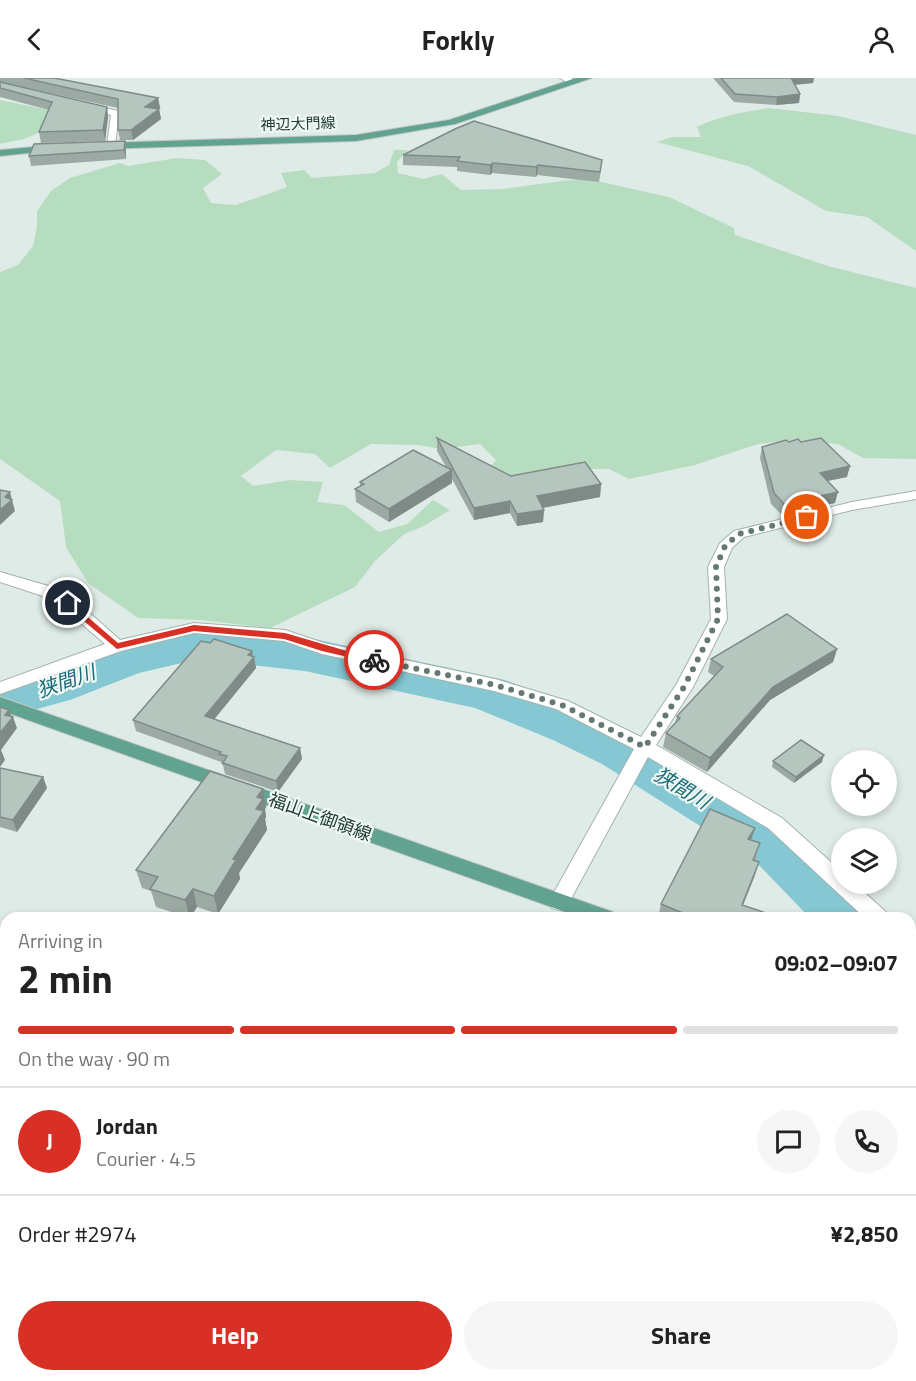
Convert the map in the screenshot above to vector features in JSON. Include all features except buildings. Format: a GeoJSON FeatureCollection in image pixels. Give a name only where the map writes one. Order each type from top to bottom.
{"type":"FeatureCollection","features":[{"type":"Feature","properties":{"kind":"main road","name":"神辺大門線"},"geometry":{"type":"LineString","coordinates":[[91,146],[356,138],[393,134],[454,121],[567,80],[588,78]]}},
{"type":"Feature","properties":{"kind":"main road"},"geometry":{"type":"LineString","coordinates":[[0,153],[69,147]]}},
{"type":"Feature","properties":{"kind":"main road","name":"福山上御領線"},"geometry":{"type":"LineString","coordinates":[[5,705],[588,912]]}},
{"type":"Feature","properties":{"kind":"street"},"geometry":{"type":"LineString","coordinates":[[78,104],[116,112],[112,145]]}},
{"type":"Feature","properties":{"kind":"street"},"geometry":{"type":"LineString","coordinates":[[559,902],[640,757],[684,687],[718,619],[716,567],[725,546],[739,534],[852,506],[916,495]]}},
{"type":"Feature","properties":{"kind":"street"},"geometry":{"type":"LineString","coordinates":[[0,577],[46,591],[68,603],[117,646]]}},
{"type":"Feature","properties":{"kind":"street"},"geometry":{"type":"LineString","coordinates":[[0,688],[117,646],[194,628],[285,636],[322,648],[495,685],[562,705],[640,757],[775,823],[872,912]]}},
{"type":"Feature","properties":{"kind":"green space"},"geometry":{"type":"Polygon","coordinates":[[[0,100],[76,117],[24,139],[0,144],[0,100]]]}},
{"type":"Feature","properties":{"kind":"green space"},"geometry":{"type":"Polygon","coordinates":[[[769,108],[838,116],[916,135],[916,251],[867,217],[826,211],[748,166],[657,142],[672,137],[701,137],[697,127],[705,123],[769,108]]]}},
{"type":"Feature","properties":{"kind":"green space"},"geometry":{"type":"Polygon","coordinates":[[[394,150],[408,150],[397,162],[398,173],[423,179],[442,174],[461,190],[503,189],[584,178],[669,197],[734,228],[735,235],[828,266],[916,288],[916,459],[863,458],[838,444],[796,440],[758,444],[695,465],[629,479],[609,469],[585,469],[515,490],[482,478],[496,460],[480,444],[441,449],[418,445],[371,444],[330,468],[315,454],[276,450],[241,476],[253,486],[291,480],[323,482],[317,502],[344,505],[379,532],[407,524],[433,500],[450,510],[424,526],[404,534],[375,561],[355,587],[270,628],[201,620],[138,618],[88,583],[66,547],[60,501],[0,459],[0,272],[18,265],[33,246],[37,211],[51,191],[70,178],[120,163],[128,166],[177,158],[205,160],[222,174],[203,188],[211,203],[236,205],[287,187],[281,173],[304,170],[312,178],[375,173],[389,165],[394,150]]]}},
{"type":"Feature","properties":{"kind":"waterway","name":"狭間川"},"geometry":{"type":"LineString","coordinates":[[0,701],[52,688],[127,659],[199,643],[305,654],[487,693],[572,727],[621,750],[774,844],[843,912]]}},
{"type":"Feature","properties":{"kind":"way so far"},"geometry":{"type":"LineString","coordinates":[[374,660],[495,685],[562,705],[645,747],[684,687],[718,619],[716,567],[725,546],[739,534],[807,517]]}},
{"type":"Feature","properties":{"kind":"route"},"geometry":{"type":"LineString","coordinates":[[68,603],[117,646],[194,628],[285,636],[322,648],[374,660]]}}]}
